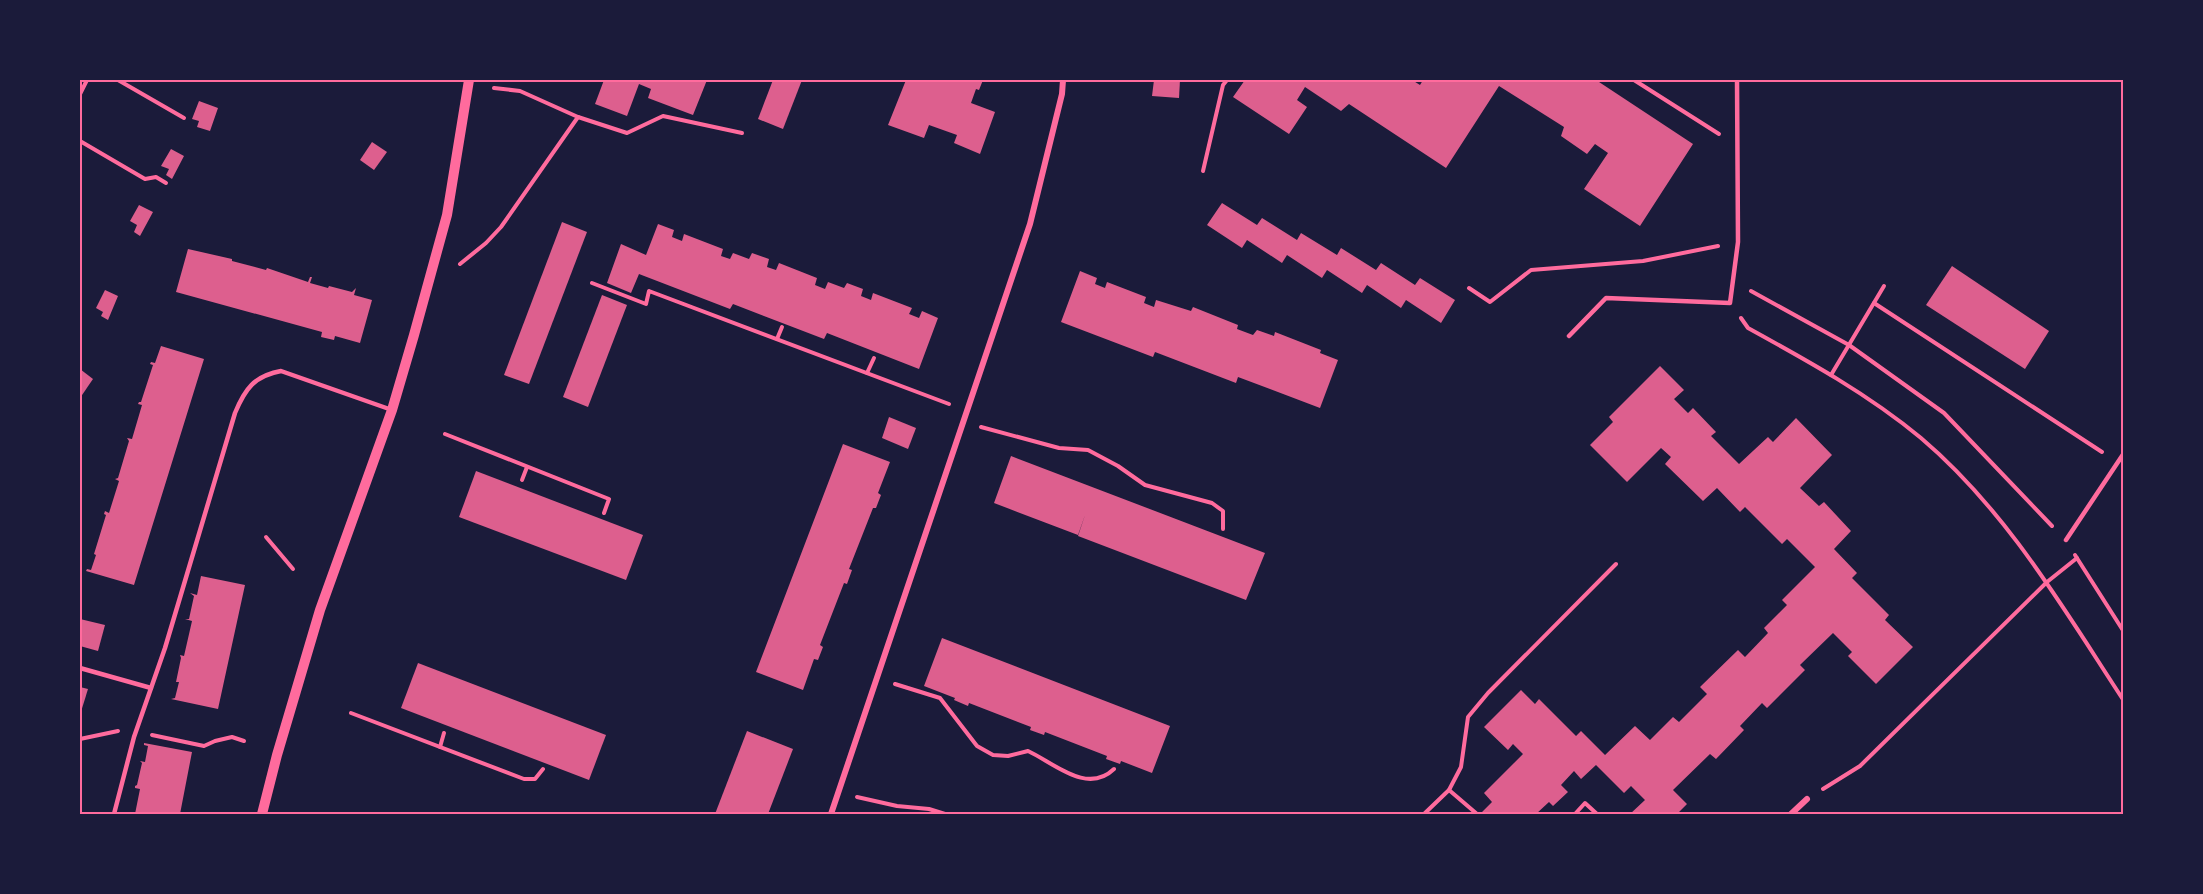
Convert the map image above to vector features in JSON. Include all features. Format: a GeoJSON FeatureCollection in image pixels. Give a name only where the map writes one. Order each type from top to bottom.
{"type":"FeatureCollection","features":[{"type":"Feature","properties":{"kind":"street"},"geometry":{"type":"LineString","coordinates":[[262,814],[277,754],[320,610],[392,410],[447,215],[469,80]]}},
{"type":"Feature","properties":{"kind":"street"},"geometry":{"type":"LineString","coordinates":[[831,814],[1030,224],[1062,94],[1063,80]]}},
{"type":"Feature","properties":{"kind":"street"},"geometry":{"type":"LineString","coordinates":[[1791,814],[1807,799]]}},
{"type":"Feature","properties":{"kind":"lane"},"geometry":{"type":"LineString","coordinates":[[1569,336],[1606,298],[1730,303],[1738,242],[1737,80]]}},
{"type":"Feature","properties":{"kind":"lane"},"geometry":{"type":"LineString","coordinates":[[114,814],[136,732],[242,396],[252,383],[268,374],[281,371],[392,410]]}},
{"type":"Feature","properties":{"kind":"lane"},"geometry":{"type":"LineString","coordinates":[[2066,540],[2124,453]]}},
{"type":"Feature","properties":{"kind":"lane"},"geometry":{"type":"LineString","coordinates":[[80,668],[151,688]]}},
{"type":"Feature","properties":{"kind":"path"},"geometry":{"type":"LineString","coordinates":[[80,94],[87,80]]}},
{"type":"Feature","properties":{"kind":"path"},"geometry":{"type":"LineString","coordinates":[[118,80],[184,118]]}},
{"type":"Feature","properties":{"kind":"path"},"geometry":{"type":"LineString","coordinates":[[1203,171],[1223,85],[1227,80]]}},
{"type":"Feature","properties":{"kind":"path"},"geometry":{"type":"LineString","coordinates":[[1634,80],[1738,146]]}},
{"type":"Feature","properties":{"kind":"path"},"geometry":{"type":"LineString","coordinates":[[494,88],[520,91],[578,117],[627,134],[663,116],[742,133]]}},
{"type":"Feature","properties":{"kind":"path"},"geometry":{"type":"LineString","coordinates":[[460,264],[486,243],[501,227],[578,117]]}},
{"type":"Feature","properties":{"kind":"path"},"geometry":{"type":"LineString","coordinates":[[80,141],[145,179],[156,177],[166,183]]}},
{"type":"Feature","properties":{"kind":"path"},"geometry":{"type":"LineString","coordinates":[[1469,288],[1490,302],[1531,270],[1644,261],[1738,242]]}},
{"type":"Feature","properties":{"kind":"path"},"geometry":{"type":"LineString","coordinates":[[1734,282],[1849,345],[1944,413],[2066,540],[2124,632]]}},
{"type":"Feature","properties":{"kind":"path"},"geometry":{"type":"LineString","coordinates":[[592,283],[646,304],[649,291],[967,411]]}},
{"type":"Feature","properties":{"kind":"path"},"geometry":{"type":"LineString","coordinates":[[1831,375],[1884,286]]}},
{"type":"Feature","properties":{"kind":"path"},"geometry":{"type":"LineString","coordinates":[[1730,303],[1748,328],[1831,375],[1923,439],[1973,489],[2017,539],[2124,701]]}},
{"type":"Feature","properties":{"kind":"path"},"geometry":{"type":"LineString","coordinates":[[1874,303],[2118,462]]}},
{"type":"Feature","properties":{"kind":"path"},"geometry":{"type":"LineString","coordinates":[[777,339],[782,327]]}},
{"type":"Feature","properties":{"kind":"path"},"geometry":{"type":"LineString","coordinates":[[867,373],[874,358]]}},
{"type":"Feature","properties":{"kind":"path"},"geometry":{"type":"LineString","coordinates":[[963,423],[1059,448],[1088,450],[1118,466],[1145,485],[1212,503],[1223,511],[1223,529]]}},
{"type":"Feature","properties":{"kind":"path"},"geometry":{"type":"LineString","coordinates":[[445,434],[609,500],[604,513]]}},
{"type":"Feature","properties":{"kind":"path"},"geometry":{"type":"LineString","coordinates":[[522,480],[527,466]]}},
{"type":"Feature","properties":{"kind":"path"},"geometry":{"type":"LineString","coordinates":[[266,537],[293,569]]}},
{"type":"Feature","properties":{"kind":"path"},"geometry":{"type":"LineString","coordinates":[[1807,799],[1860,766],[2047,582],[2077,558]]}},
{"type":"Feature","properties":{"kind":"path"},"geometry":{"type":"LineString","coordinates":[[1424,814],[1449,790],[1461,767],[1468,717],[1488,693],[1616,564]]}},
{"type":"Feature","properties":{"kind":"path"},"geometry":{"type":"LineString","coordinates":[[878,679],[940,698],[977,746],[993,754],[1008,756],[1028,751],[1073,776],[1089,780],[1106,777],[1114,769]]}},
{"type":"Feature","properties":{"kind":"path"},"geometry":{"type":"LineString","coordinates":[[351,713],[524,779],[535,779],[543,769]]}},
{"type":"Feature","properties":{"kind":"path"},"geometry":{"type":"LineString","coordinates":[[80,739],[116,731],[136,732],[204,746],[232,737],[244,741]]}},
{"type":"Feature","properties":{"kind":"path"},"geometry":{"type":"LineString","coordinates":[[440,747],[444,733]]}},
{"type":"Feature","properties":{"kind":"path"},"geometry":{"type":"LineString","coordinates":[[1449,790],[1477,814]]}},
{"type":"Feature","properties":{"kind":"path"},"geometry":{"type":"LineString","coordinates":[[839,793],[945,814]]}},
{"type":"Feature","properties":{"kind":"path"},"geometry":{"type":"LineString","coordinates":[[1575,814],[1585,803],[1597,814]]}},
{"type":"Feature","properties":{"kind":"building"},"geometry":{"type":"Polygon","coordinates":[[[604,80],[707,80],[693,115],[648,98],[651,89],[639,84],[627,116],[595,104],[604,80]]]}},
{"type":"Feature","properties":{"kind":"building"},"geometry":{"type":"Polygon","coordinates":[[[773,80],[802,80],[783,129],[758,119],[773,80]]]}},
{"type":"Feature","properties":{"kind":"building"},"geometry":{"type":"Polygon","coordinates":[[[906,80],[983,80],[979,90],[976,89],[971,103],[995,112],[980,154],[954,143],[957,135],[929,125],[924,138],[888,125],[906,80]]]}},
{"type":"Feature","properties":{"kind":"building"},"geometry":{"type":"Polygon","coordinates":[[[1154,80],[1180,80],[1179,98],[1152,96],[1154,80]]]}},
{"type":"Feature","properties":{"kind":"building"},"geometry":{"type":"Polygon","coordinates":[[[1245,80],[1412,80],[1420,85],[1423,80],[1596,80],[1693,144],[1640,226],[1584,189],[1608,153],[1595,144],[1587,154],[1561,136],[1564,127],[1499,86],[1446,168],[1349,104],[1341,111],[1305,87],[1297,100],[1307,107],[1289,134],[1233,97],[1245,80]]]}},
{"type":"Feature","properties":{"kind":"building"},"geometry":{"type":"Polygon","coordinates":[[[199,101],[218,108],[210,131],[197,127],[199,121],[192,119],[199,101]]]}},
{"type":"Feature","properties":{"kind":"building"},"geometry":{"type":"Polygon","coordinates":[[[372,142],[387,152],[374,170],[360,160],[372,142]]]}},
{"type":"Feature","properties":{"kind":"building"},"geometry":{"type":"Polygon","coordinates":[[[171,149],[184,156],[172,179],[166,175],[169,169],[161,166],[171,149]]]}},
{"type":"Feature","properties":{"kind":"building"},"geometry":{"type":"Polygon","coordinates":[[[1222,203],[1257,225],[1262,218],[1297,240],[1301,233],[1337,255],[1341,248],[1376,270],[1381,263],[1415,285],[1420,278],[1455,300],[1441,323],[1406,300],[1401,308],[1367,285],[1362,293],[1327,270],[1322,278],[1287,255],[1282,263],[1247,240],[1242,248],[1207,225],[1222,203]]]}},
{"type":"Feature","properties":{"kind":"building"},"geometry":{"type":"Polygon","coordinates":[[[139,205],[153,212],[140,236],[134,232],[137,225],[130,221],[139,205]]]}},
{"type":"Feature","properties":{"kind":"building"},"geometry":{"type":"Polygon","coordinates":[[[562,222],[587,232],[529,384],[504,375],[562,222]]]}},
{"type":"Feature","properties":{"kind":"building"},"geometry":{"type":"Polygon","coordinates":[[[658,224],[674,230],[672,237],[682,241],[684,234],[723,249],[721,256],[730,259],[733,253],[749,259],[752,253],[769,259],[767,267],[776,270],[779,263],[817,278],[815,285],[825,289],[828,282],[844,288],[847,283],[863,289],[861,296],[871,300],[873,293],[912,308],[909,314],[919,318],[922,311],[938,318],[919,369],[827,333],[824,339],[733,304],[730,309],[639,274],[631,293],[607,283],[621,244],[646,255],[658,224]]]}},
{"type":"Feature","properties":{"kind":"building"},"geometry":{"type":"Polygon","coordinates":[[[188,249],[266,270],[267,268],[308,282],[312,277],[310,283],[328,288],[329,286],[352,292],[356,288],[354,295],[372,300],[360,343],[335,336],[334,340],[321,337],[322,332],[176,292],[188,249]]]}},
{"type":"Feature","properties":{"kind":"building"},"geometry":{"type":"Polygon","coordinates":[[[1952,266],[2049,331],[2025,369],[1926,305],[1952,266]]]}},
{"type":"Feature","properties":{"kind":"building"},"geometry":{"type":"Polygon","coordinates":[[[1080,271],[1097,278],[1095,284],[1105,288],[1107,282],[1146,297],[1144,303],[1154,307],[1156,300],[1191,311],[1193,307],[1238,325],[1237,329],[1253,335],[1257,330],[1274,336],[1275,332],[1321,350],[1320,353],[1338,360],[1320,408],[1238,377],[1236,383],[1155,352],[1153,357],[1061,322],[1080,271]]]}},
{"type":"Feature","properties":{"kind":"building"},"geometry":{"type":"Polygon","coordinates":[[[105,290],[118,296],[108,320],[101,316],[103,312],[96,308],[105,290]]]}},
{"type":"Feature","properties":{"kind":"building"},"geometry":{"type":"Polygon","coordinates":[[[602,295],[627,305],[588,407],[563,397],[602,295]]]}},
{"type":"Feature","properties":{"kind":"building"},"geometry":{"type":"Polygon","coordinates":[[[161,346],[204,359],[134,585],[86,571],[91,570],[106,515],[104,514],[105,511],[109,513],[119,481],[115,479],[118,478],[129,441],[127,438],[132,439],[142,405],[138,404],[141,402],[153,365],[150,364],[155,363],[161,346]]]}},
{"type":"Feature","properties":{"kind":"building"},"geometry":{"type":"Polygon","coordinates":[[[1660,366],[1684,390],[1674,399],[1688,413],[1693,408],[1716,432],[1711,436],[1739,464],[1768,437],[1773,442],[1796,418],[1832,455],[1800,488],[1819,506],[1824,502],[1851,531],[1834,549],[1857,573],[1852,578],[1889,615],[1885,620],[1913,647],[1876,684],[1848,656],[1852,652],[1833,633],[1800,665],[1805,670],[1767,708],[1762,703],[1740,726],[1744,730],[1716,759],[1710,754],[1673,790],[1687,804],[1677,814],[1630,814],[1645,800],[1631,786],[1624,793],[1596,765],[1581,779],[1574,771],[1561,785],[1568,792],[1553,806],[1549,802],[1536,814],[1480,814],[1492,802],[1484,793],[1523,754],[1513,744],[1508,750],[1484,727],[1521,690],[1535,704],[1539,699],[1576,736],[1581,731],[1605,755],[1635,726],[1650,740],[1673,717],[1679,722],[1707,694],[1700,687],[1738,650],[1745,657],[1768,633],[1764,628],[1787,605],[1782,600],[1815,567],[1787,539],[1782,544],[1745,507],[1740,512],[1717,488],[1703,501],[1665,464],[1671,457],[1661,448],[1627,482],[1590,445],[1613,422],[1609,417],[1660,366]]]}},
{"type":"Feature","properties":{"kind":"building"},"geometry":{"type":"Polygon","coordinates":[[[80,369],[93,379],[80,398],[80,369]]]}},
{"type":"Feature","properties":{"kind":"building"},"geometry":{"type":"Polygon","coordinates":[[[889,417],[916,428],[908,449],[882,438],[889,417]]]}},
{"type":"Feature","properties":{"kind":"building"},"geometry":{"type":"Polygon","coordinates":[[[843,444],[890,462],[878,493],[881,495],[876,508],[873,508],[849,569],[852,570],[847,584],[844,583],[820,645],[823,647],[818,660],[814,659],[803,690],[756,672],[843,444]]]}},
{"type":"Feature","properties":{"kind":"building"},"geometry":{"type":"Polygon","coordinates":[[[1011,456],[1265,553],[1246,600],[1078,536],[1085,515],[1078,535],[994,503],[1011,456]]]}},
{"type":"Feature","properties":{"kind":"building"},"geometry":{"type":"Polygon","coordinates":[[[476,471],[643,535],[626,580],[459,517],[476,471]]]}},
{"type":"Feature","properties":{"kind":"building"},"geometry":{"type":"Polygon","coordinates":[[[201,576],[245,585],[218,709],[171,699],[175,698],[179,682],[176,682],[180,655],[184,656],[192,621],[185,619],[189,619],[194,596],[190,593],[197,595],[201,576]]]}},
{"type":"Feature","properties":{"kind":"building"},"geometry":{"type":"Polygon","coordinates":[[[80,619],[105,625],[98,651],[80,646],[80,619]]]}},
{"type":"Feature","properties":{"kind":"building"},"geometry":{"type":"Polygon","coordinates":[[[942,638],[1170,726],[1152,773],[1121,761],[1120,764],[1106,759],[1107,756],[1045,732],[1044,735],[1030,730],[1031,727],[969,703],[968,706],[954,700],[955,698],[924,686],[942,638]]]}},
{"type":"Feature","properties":{"kind":"building"},"geometry":{"type":"Polygon","coordinates":[[[418,663],[606,735],[589,780],[401,708],[418,663]]]}},
{"type":"Feature","properties":{"kind":"building"},"geometry":{"type":"Polygon","coordinates":[[[80,687],[88,689],[80,715],[80,687]]]}},
{"type":"Feature","properties":{"kind":"building"},"geometry":{"type":"Polygon","coordinates":[[[747,731],[793,749],[768,814],[715,814],[747,731]]]}},
{"type":"Feature","properties":{"kind":"building"},"geometry":{"type":"Polygon","coordinates":[[[144,743],[192,752],[180,814],[135,814],[140,789],[135,786],[142,763],[140,761],[145,762],[148,746],[144,743]]]}}]}
